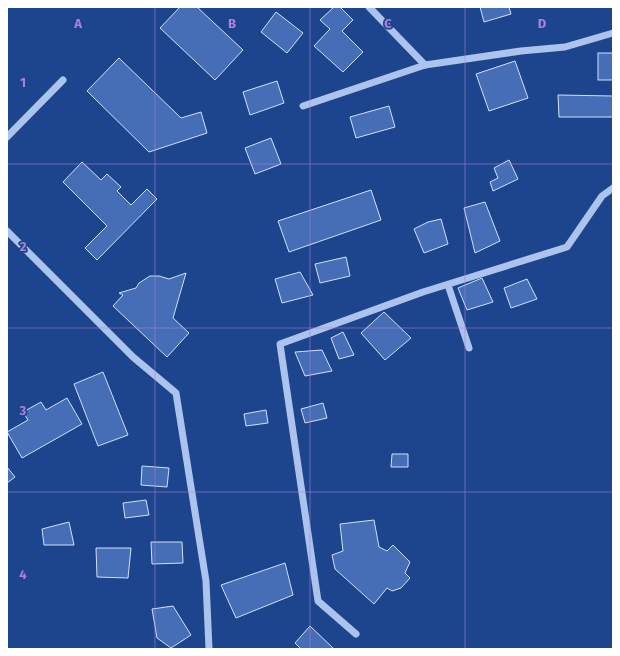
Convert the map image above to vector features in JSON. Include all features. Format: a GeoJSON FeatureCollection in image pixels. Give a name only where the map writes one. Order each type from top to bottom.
{"type":"FeatureCollection","features":[{"type":"Feature","properties":{"kind":"lane"},"geometry":{"type":"LineString","coordinates":[[369,7],[425,65]]}},
{"type":"Feature","properties":{"kind":"lane"},"geometry":{"type":"LineString","coordinates":[[304,106],[425,65],[520,51],[565,47],[613,33]]}},
{"type":"Feature","properties":{"kind":"lane"},"geometry":{"type":"LineString","coordinates":[[7,137],[62,80]]}},
{"type":"Feature","properties":{"kind":"lane"},"geometry":{"type":"LineString","coordinates":[[356,634],[318,601],[280,344],[448,285],[567,247],[602,196],[613,188]]}},
{"type":"Feature","properties":{"kind":"lane"},"geometry":{"type":"LineString","coordinates":[[7,231],[133,357],[176,393],[206,581],[209,649]]}},
{"type":"Feature","properties":{"kind":"lane"},"geometry":{"type":"LineString","coordinates":[[448,285],[470,348]]}},
{"type":"Feature","properties":{"kind":"building"},"geometry":{"type":"Polygon","coordinates":[[[180,7],[197,7],[243,50],[215,80],[160,28],[180,7]]]}},
{"type":"Feature","properties":{"kind":"building"},"geometry":{"type":"Polygon","coordinates":[[[334,7],[340,7],[353,20],[342,31],[363,52],[343,72],[314,46],[330,29],[320,20],[334,7]]]}},
{"type":"Feature","properties":{"kind":"building"},"geometry":{"type":"Polygon","coordinates":[[[480,7],[509,7],[511,14],[484,22],[480,7]]]}},
{"type":"Feature","properties":{"kind":"building"},"geometry":{"type":"Polygon","coordinates":[[[276,12],[303,33],[287,53],[261,32],[276,12]]]}},
{"type":"Feature","properties":{"kind":"building"},"geometry":{"type":"Polygon","coordinates":[[[598,53],[613,53],[613,80],[598,80],[598,53]]]}},
{"type":"Feature","properties":{"kind":"building"},"geometry":{"type":"Polygon","coordinates":[[[119,58],[181,118],[201,112],[207,133],[149,152],[87,91],[119,58]]]}},
{"type":"Feature","properties":{"kind":"building"},"geometry":{"type":"Polygon","coordinates":[[[515,61],[528,98],[489,111],[476,74],[515,61]]]}},
{"type":"Feature","properties":{"kind":"building"},"geometry":{"type":"Polygon","coordinates":[[[277,81],[284,103],[250,115],[243,92],[277,81]]]}},
{"type":"Feature","properties":{"kind":"building"},"geometry":{"type":"Polygon","coordinates":[[[558,95],[613,96],[613,117],[559,117],[558,95]]]}},
{"type":"Feature","properties":{"kind":"building"},"geometry":{"type":"Polygon","coordinates":[[[389,106],[395,127],[356,138],[350,117],[389,106]]]}},
{"type":"Feature","properties":{"kind":"building"},"geometry":{"type":"Polygon","coordinates":[[[271,138],[281,164],[255,174],[245,148],[271,138]]]}},
{"type":"Feature","properties":{"kind":"building"},"geometry":{"type":"Polygon","coordinates":[[[509,160],[518,179],[493,191],[490,182],[498,178],[494,168],[509,160]]]}},
{"type":"Feature","properties":{"kind":"building"},"geometry":{"type":"Polygon","coordinates":[[[82,162],[101,180],[107,174],[121,187],[117,191],[131,205],[147,189],[157,199],[97,260],[85,248],[107,226],[63,182],[82,162]]]}},
{"type":"Feature","properties":{"kind":"building"},"geometry":{"type":"Polygon","coordinates":[[[371,190],[381,220],[289,252],[278,221],[371,190]]]}},
{"type":"Feature","properties":{"kind":"building"},"geometry":{"type":"Polygon","coordinates":[[[485,202],[500,241],[475,253],[464,208],[485,202]]]}},
{"type":"Feature","properties":{"kind":"building"},"geometry":{"type":"Polygon","coordinates":[[[441,219],[448,244],[424,253],[414,229],[428,222],[441,219]]]}},
{"type":"Feature","properties":{"kind":"building"},"geometry":{"type":"Polygon","coordinates":[[[346,257],[350,276],[320,283],[315,264],[346,257]]]}},
{"type":"Feature","properties":{"kind":"building"},"geometry":{"type":"Polygon","coordinates":[[[300,272],[313,295],[282,303],[275,279],[300,272]]]}},
{"type":"Feature","properties":{"kind":"building"},"geometry":{"type":"Polygon","coordinates":[[[186,273],[173,318],[189,333],[167,357],[113,306],[123,295],[119,293],[136,288],[139,283],[150,276],[159,276],[169,279],[186,273]]]}},
{"type":"Feature","properties":{"kind":"building"},"geometry":{"type":"Polygon","coordinates":[[[482,278],[493,302],[467,310],[458,288],[482,278]]]}},
{"type":"Feature","properties":{"kind":"building"},"geometry":{"type":"Polygon","coordinates":[[[527,279],[537,299],[511,308],[504,288],[527,279]]]}},
{"type":"Feature","properties":{"kind":"building"},"geometry":{"type":"Polygon","coordinates":[[[384,312],[411,338],[385,360],[361,333],[384,312]]]}},
{"type":"Feature","properties":{"kind":"building"},"geometry":{"type":"Polygon","coordinates":[[[343,332],[354,355],[339,359],[331,338],[343,332]]]}},
{"type":"Feature","properties":{"kind":"building"},"geometry":{"type":"Polygon","coordinates":[[[322,350],[332,371],[305,376],[295,352],[322,350]]]}},
{"type":"Feature","properties":{"kind":"building"},"geometry":{"type":"Polygon","coordinates":[[[103,372],[128,435],[98,446],[74,384],[103,372]]]}},
{"type":"Feature","properties":{"kind":"building"},"geometry":{"type":"Polygon","coordinates":[[[67,398],[82,424],[22,458],[7,432],[28,420],[23,412],[41,402],[46,410],[67,398]]]}},
{"type":"Feature","properties":{"kind":"building"},"geometry":{"type":"Polygon","coordinates":[[[323,403],[327,418],[305,423],[301,409],[323,403]]]}},
{"type":"Feature","properties":{"kind":"building"},"geometry":{"type":"Polygon","coordinates":[[[266,410],[268,423],[246,426],[244,414],[266,410]]]}},
{"type":"Feature","properties":{"kind":"building"},"geometry":{"type":"Polygon","coordinates":[[[392,454],[408,454],[408,467],[391,467],[392,454]]]}},
{"type":"Feature","properties":{"kind":"building"},"geometry":{"type":"Polygon","coordinates":[[[142,466],[169,468],[167,487],[141,485],[142,466]]]}},
{"type":"Feature","properties":{"kind":"building"},"geometry":{"type":"Polygon","coordinates":[[[7,467],[15,477],[7,483],[7,467]]]}},
{"type":"Feature","properties":{"kind":"building"},"geometry":{"type":"Polygon","coordinates":[[[146,500],[149,515],[125,518],[123,503],[146,500]]]}},
{"type":"Feature","properties":{"kind":"building"},"geometry":{"type":"Polygon","coordinates":[[[374,520],[379,547],[387,551],[393,545],[410,562],[405,573],[410,578],[401,588],[392,591],[387,588],[374,604],[335,569],[332,555],[343,551],[340,524],[374,520]]]}},
{"type":"Feature","properties":{"kind":"building"},"geometry":{"type":"Polygon","coordinates":[[[69,522],[74,545],[44,545],[42,529],[69,522]]]}},
{"type":"Feature","properties":{"kind":"building"},"geometry":{"type":"Polygon","coordinates":[[[151,542],[182,542],[183,563],[152,564],[151,542]]]}},
{"type":"Feature","properties":{"kind":"building"},"geometry":{"type":"Polygon","coordinates":[[[96,548],[131,548],[128,578],[97,577],[96,548]]]}},
{"type":"Feature","properties":{"kind":"building"},"geometry":{"type":"Polygon","coordinates":[[[285,563],[293,595],[236,618],[221,585],[285,563]]]}},
{"type":"Feature","properties":{"kind":"building"},"geometry":{"type":"Polygon","coordinates":[[[173,606],[191,635],[171,648],[157,638],[152,609],[173,606]]]}},
{"type":"Feature","properties":{"kind":"building"},"geometry":{"type":"Polygon","coordinates":[[[310,626],[333,648],[332,649],[301,649],[295,643],[310,626]]]}}]}
